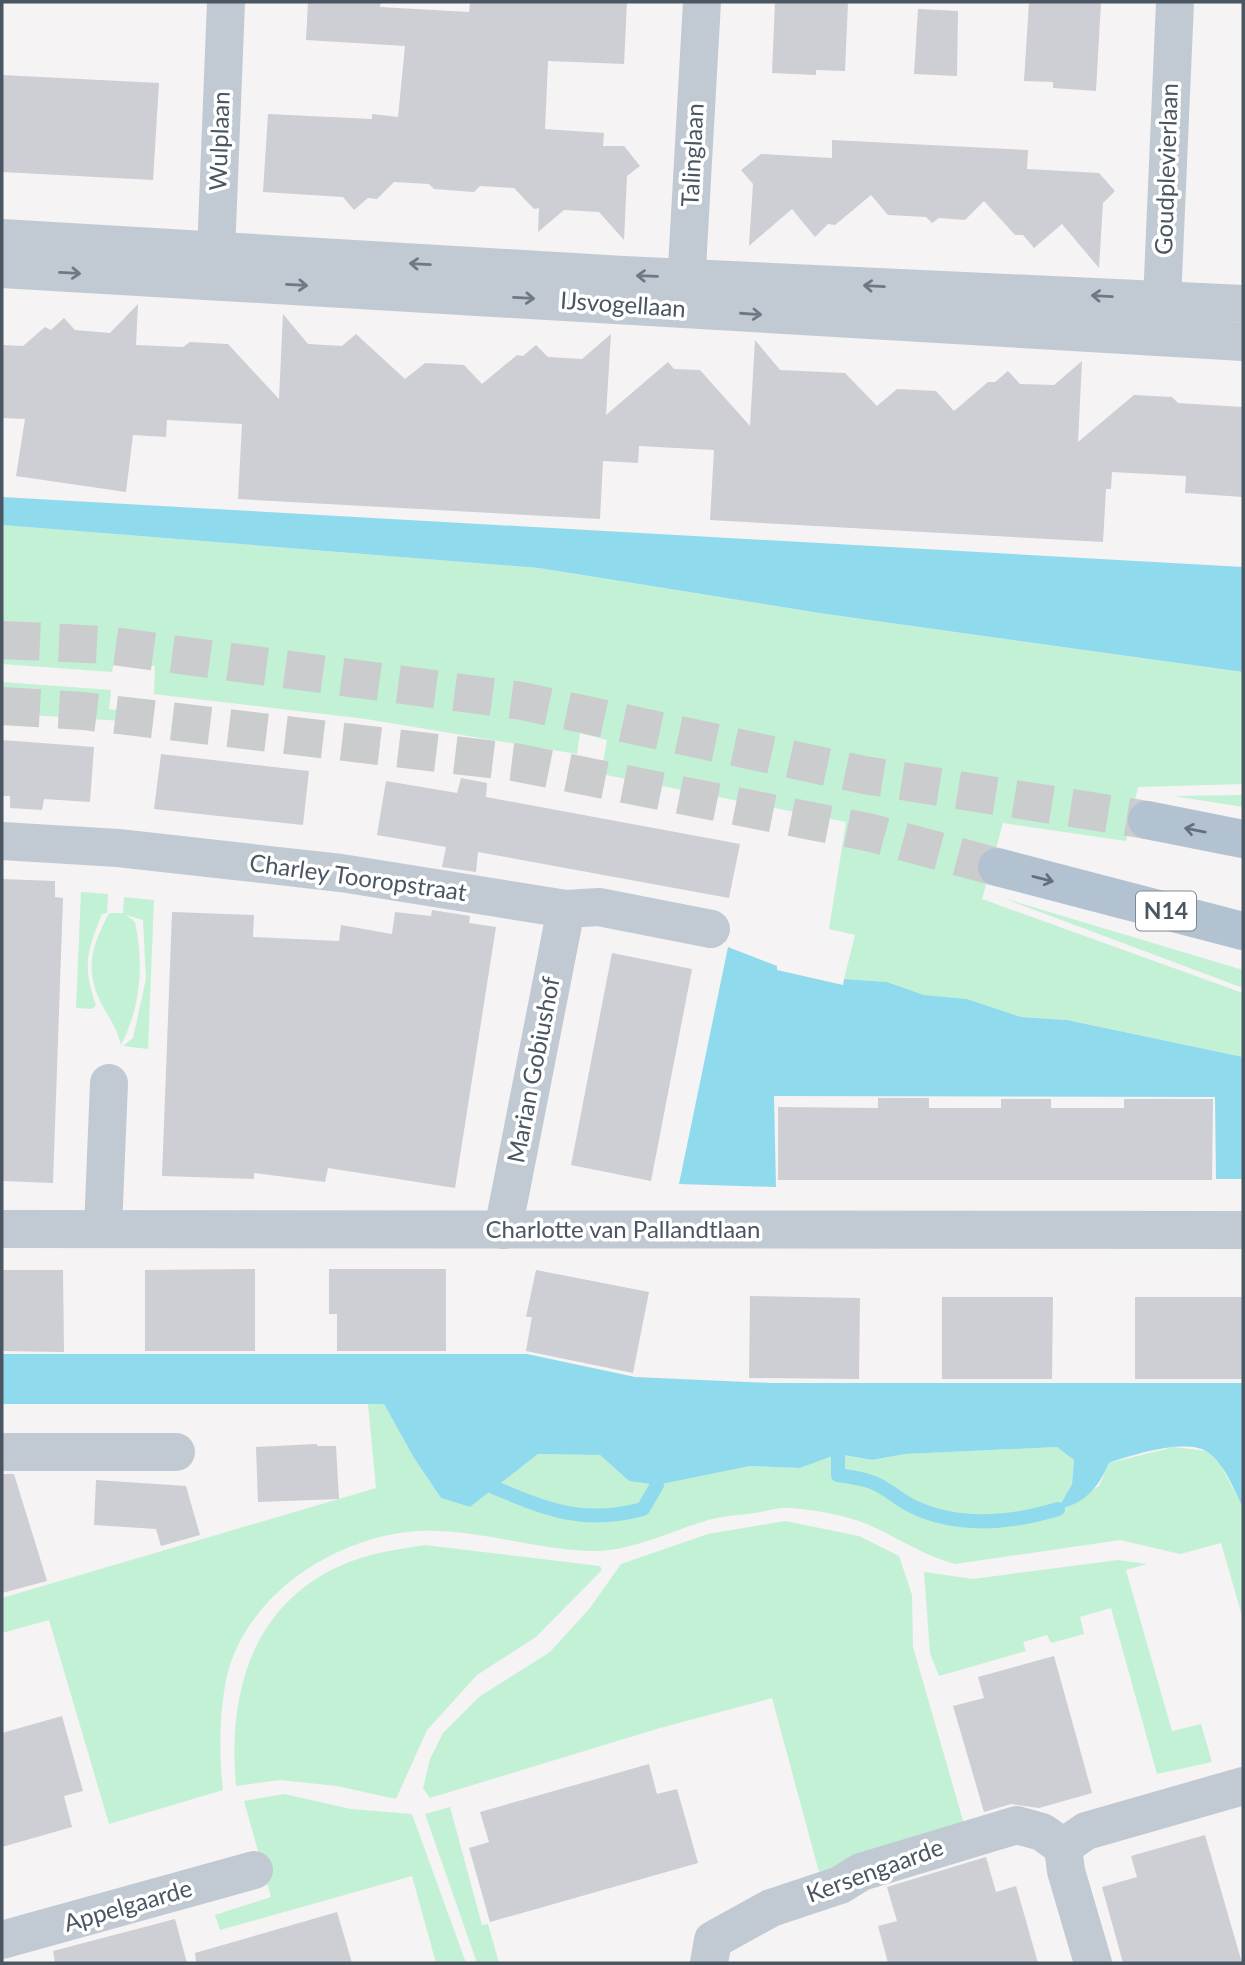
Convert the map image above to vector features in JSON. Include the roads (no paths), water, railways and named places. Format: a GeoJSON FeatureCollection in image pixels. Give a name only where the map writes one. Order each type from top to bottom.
{"type":"FeatureCollection","features":[{"type":"Feature","properties":{"kind":"main road"},"geometry":{"type":"LineString","coordinates":[[1147,820],[1243,839]]}},
{"type":"Feature","properties":{"kind":"main road","name":"N14"},"geometry":{"type":"LineString","coordinates":[[997,867],[1243,931]]}},
{"type":"Feature","properties":{"kind":"street","name":"Wulplaan"},"geometry":{"type":"LineString","coordinates":[[215,266],[226,2]]}},
{"type":"Feature","properties":{"kind":"street","name":"Talinglaan"},"geometry":{"type":"LineString","coordinates":[[685,293],[702,2]]}},
{"type":"Feature","properties":{"kind":"street","name":"Goudplevierlaan"},"geometry":{"type":"LineString","coordinates":[[1161,318],[1175,2]]}},
{"type":"Feature","properties":{"kind":"street","name":"IJsvogellaan"},"geometry":{"type":"LineString","coordinates":[[2,238],[215,266],[685,293],[1161,318],[1243,304]]}},
{"type":"Feature","properties":{"kind":"street","name":"IJsvogellaan"},"geometry":{"type":"LineString","coordinates":[[2,270],[215,266]]}},
{"type":"Feature","properties":{"kind":"street","name":"IJsvogellaan"},"geometry":{"type":"LineString","coordinates":[[1161,318],[1243,342]]}},
{"type":"Feature","properties":{"kind":"street","name":"Charley Tooropstraat"},"geometry":{"type":"LineString","coordinates":[[2,841],[118,848],[341,873],[566,909],[599,906],[711,929]]}},
{"type":"Feature","properties":{"kind":"street","name":"Marian Gobiushof"},"geometry":{"type":"LineString","coordinates":[[503,1230],[566,909]]}},
{"type":"Feature","properties":{"kind":"street"},"geometry":{"type":"LineString","coordinates":[[103,1229],[110,1083]]}},
{"type":"Feature","properties":{"kind":"street","name":"Charlotte van Pallandtlaan"},"geometry":{"type":"LineString","coordinates":[[2,1229],[1243,1230]]}},
{"type":"Feature","properties":{"kind":"street"},"geometry":{"type":"LineString","coordinates":[[2,1452],[176,1452]]}},
{"type":"Feature","properties":{"kind":"street"},"geometry":{"type":"LineString","coordinates":[[1093,1963],[1066,1871],[1063,1847],[1086,1831],[1243,1786]]}},
{"type":"Feature","properties":{"kind":"street","name":"Kersengaarde"},"geometry":{"type":"LineString","coordinates":[[709,1963],[713,1940],[771,1908],[840,1885],[861,1872],[1017,1825],[1042,1832],[1063,1847]]}},
{"type":"Feature","properties":{"kind":"street","name":"Appelgaarde"},"geometry":{"type":"LineString","coordinates":[[2,1940],[254,1870]]}},
{"type":"Feature","properties":{"kind":"water"},"geometry":{"type":"Polygon","coordinates":[[[2,497],[1243,567],[1243,672],[826,614],[539,568],[2,525],[2,497]]]}},
{"type":"Feature","properties":{"kind":"water"},"geometry":{"type":"Polygon","coordinates":[[[728,947],[777,966],[777,970],[843,985],[844,979],[887,982],[924,995],[967,999],[1021,1017],[1067,1020],[1243,1057],[1243,1179],[1216,1179],[1215,1097],[774,1096],[776,1187],[679,1184],[728,947]]]}},
{"type":"Feature","properties":{"kind":"water"},"geometry":{"type":"Polygon","coordinates":[[[2,1354],[527,1354],[635,1377],[771,1383],[1243,1383],[1243,1508],[1229,1478],[1215,1458],[1200,1449],[1188,1447],[1160,1449],[1109,1463],[1090,1494],[1076,1503],[1058,1509],[1072,1484],[1074,1460],[1057,1447],[905,1454],[872,1460],[838,1454],[800,1468],[750,1466],[657,1485],[629,1481],[600,1455],[538,1454],[470,1507],[441,1498],[414,1458],[384,1404],[2,1404],[2,1354]]]}},
{"type":"Feature","properties":{"kind":"waterway"},"geometry":{"type":"LineString","coordinates":[[838,1454],[838,1475],[874,1483],[911,1505],[951,1519],[1005,1520],[1058,1509]]}},
{"type":"Feature","properties":{"kind":"waterway"},"geometry":{"type":"LineString","coordinates":[[493,1487],[566,1513],[602,1516],[643,1509],[657,1485]]}},
{"type":"Feature","properties":{"kind":"tunnel"},"geometry":{"type":"LineString","coordinates":[[2,640],[105,645],[522,701],[864,775],[1147,820]]}},
{"type":"Feature","properties":{"kind":"tunnel"},"geometry":{"type":"LineString","coordinates":[[2,706],[84,711],[514,762],[872,833],[997,867]]}}]}
